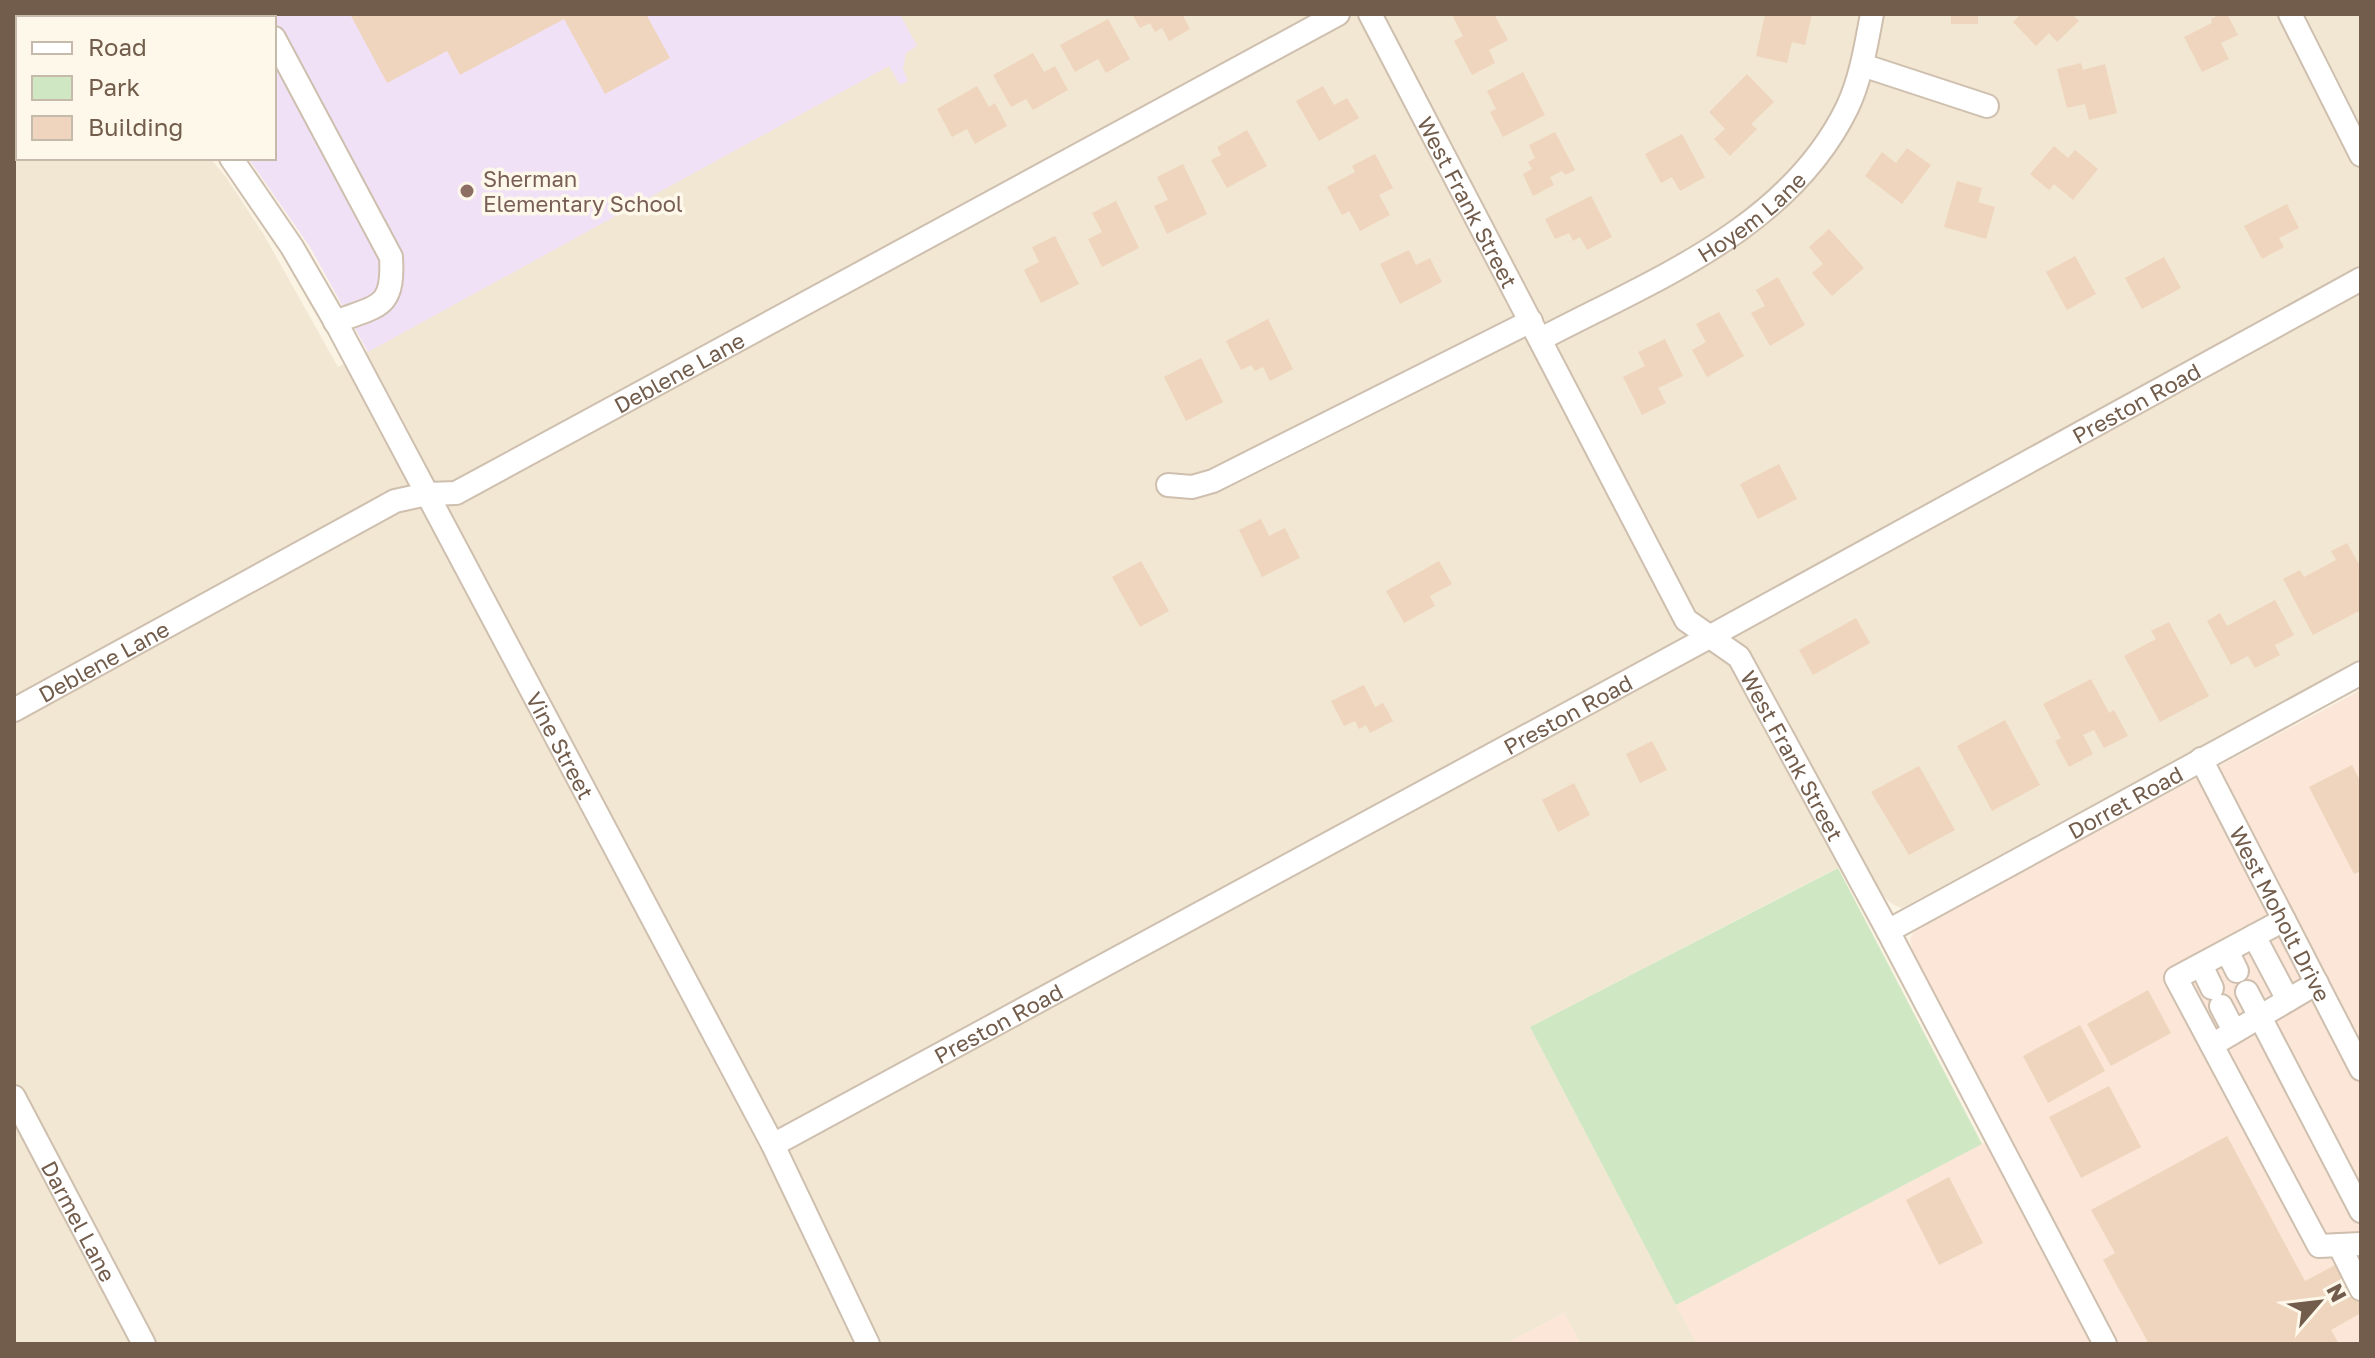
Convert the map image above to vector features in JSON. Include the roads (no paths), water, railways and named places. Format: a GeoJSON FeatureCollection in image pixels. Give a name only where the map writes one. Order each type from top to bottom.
{"type":"FeatureCollection","features":[{"type":"Feature","properties":{"kind":"street","name":"Deblene Lane"},"geometry":{"type":"LineString","coordinates":[[14,710],[395,501],[427,494],[456,493],[1338,14]]}},
{"type":"Feature","properties":{"kind":"street","name":"West Frank Street"},"geometry":{"type":"LineString","coordinates":[[1370,14],[1686,620],[1739,657],[1888,931],[2105,1344]]}},
{"type":"Feature","properties":{"kind":"street","name":"Hoyem Lane"},"geometry":{"type":"LineString","coordinates":[[1168,485],[1192,487],[1213,481],[1705,252],[1745,227],[1785,191],[1822,150],[1847,107],[1862,65],[1872,14]]}},
{"type":"Feature","properties":{"kind":"street"},"geometry":{"type":"LineString","coordinates":[[2290,14],[2361,155]]}},
{"type":"Feature","properties":{"kind":"street"},"geometry":{"type":"LineString","coordinates":[[276,42],[391,257],[393,283],[388,296],[379,304],[335,322]]}},
{"type":"Feature","properties":{"kind":"street"},"geometry":{"type":"LineString","coordinates":[[1862,65],[1987,106]]}},
{"type":"Feature","properties":{"kind":"street","name":"Vine Street"},"geometry":{"type":"LineString","coordinates":[[233,160],[292,247],[335,322],[773,1145],[868,1344]]}},
{"type":"Feature","properties":{"kind":"street","name":"Preston Road"},"geometry":{"type":"LineString","coordinates":[[773,1145],[2361,279]]}},
{"type":"Feature","properties":{"kind":"street","name":"Dorret Road"},"geometry":{"type":"LineString","coordinates":[[1888,931],[2361,673]]}},
{"type":"Feature","properties":{"kind":"street","name":"West Moholt Drive"},"geometry":{"type":"LineString","coordinates":[[2201,759],[2361,1069]]}},
{"type":"Feature","properties":{"kind":"street"},"geometry":{"type":"LineString","coordinates":[[2284,920],[2254,936],[2232,961],[2201,965],[2176,978],[2319,1246],[2350,1245],[2361,1289]]}},
{"type":"Feature","properties":{"kind":"street"},"geometry":{"type":"LineString","coordinates":[[2254,936],[2288,1000]]}},
{"type":"Feature","properties":{"kind":"street"},"geometry":{"type":"LineString","coordinates":[[2201,965],[2234,1031]]}},
{"type":"Feature","properties":{"kind":"street"},"geometry":{"type":"LineString","coordinates":[[2212,1045],[2317,983]]}},
{"type":"Feature","properties":{"kind":"street"},"geometry":{"type":"LineString","coordinates":[[2247,992],[2361,1211]]}},
{"type":"Feature","properties":{"kind":"street","name":"Darmel Lane"},"geometry":{"type":"LineString","coordinates":[[14,1097],[144,1344]]}},
{"type":"Feature","properties":{"kind":"place","name":"Sherman Elementary School"},"geometry":{"type":"Point","coordinates":[467,191]}}]}
